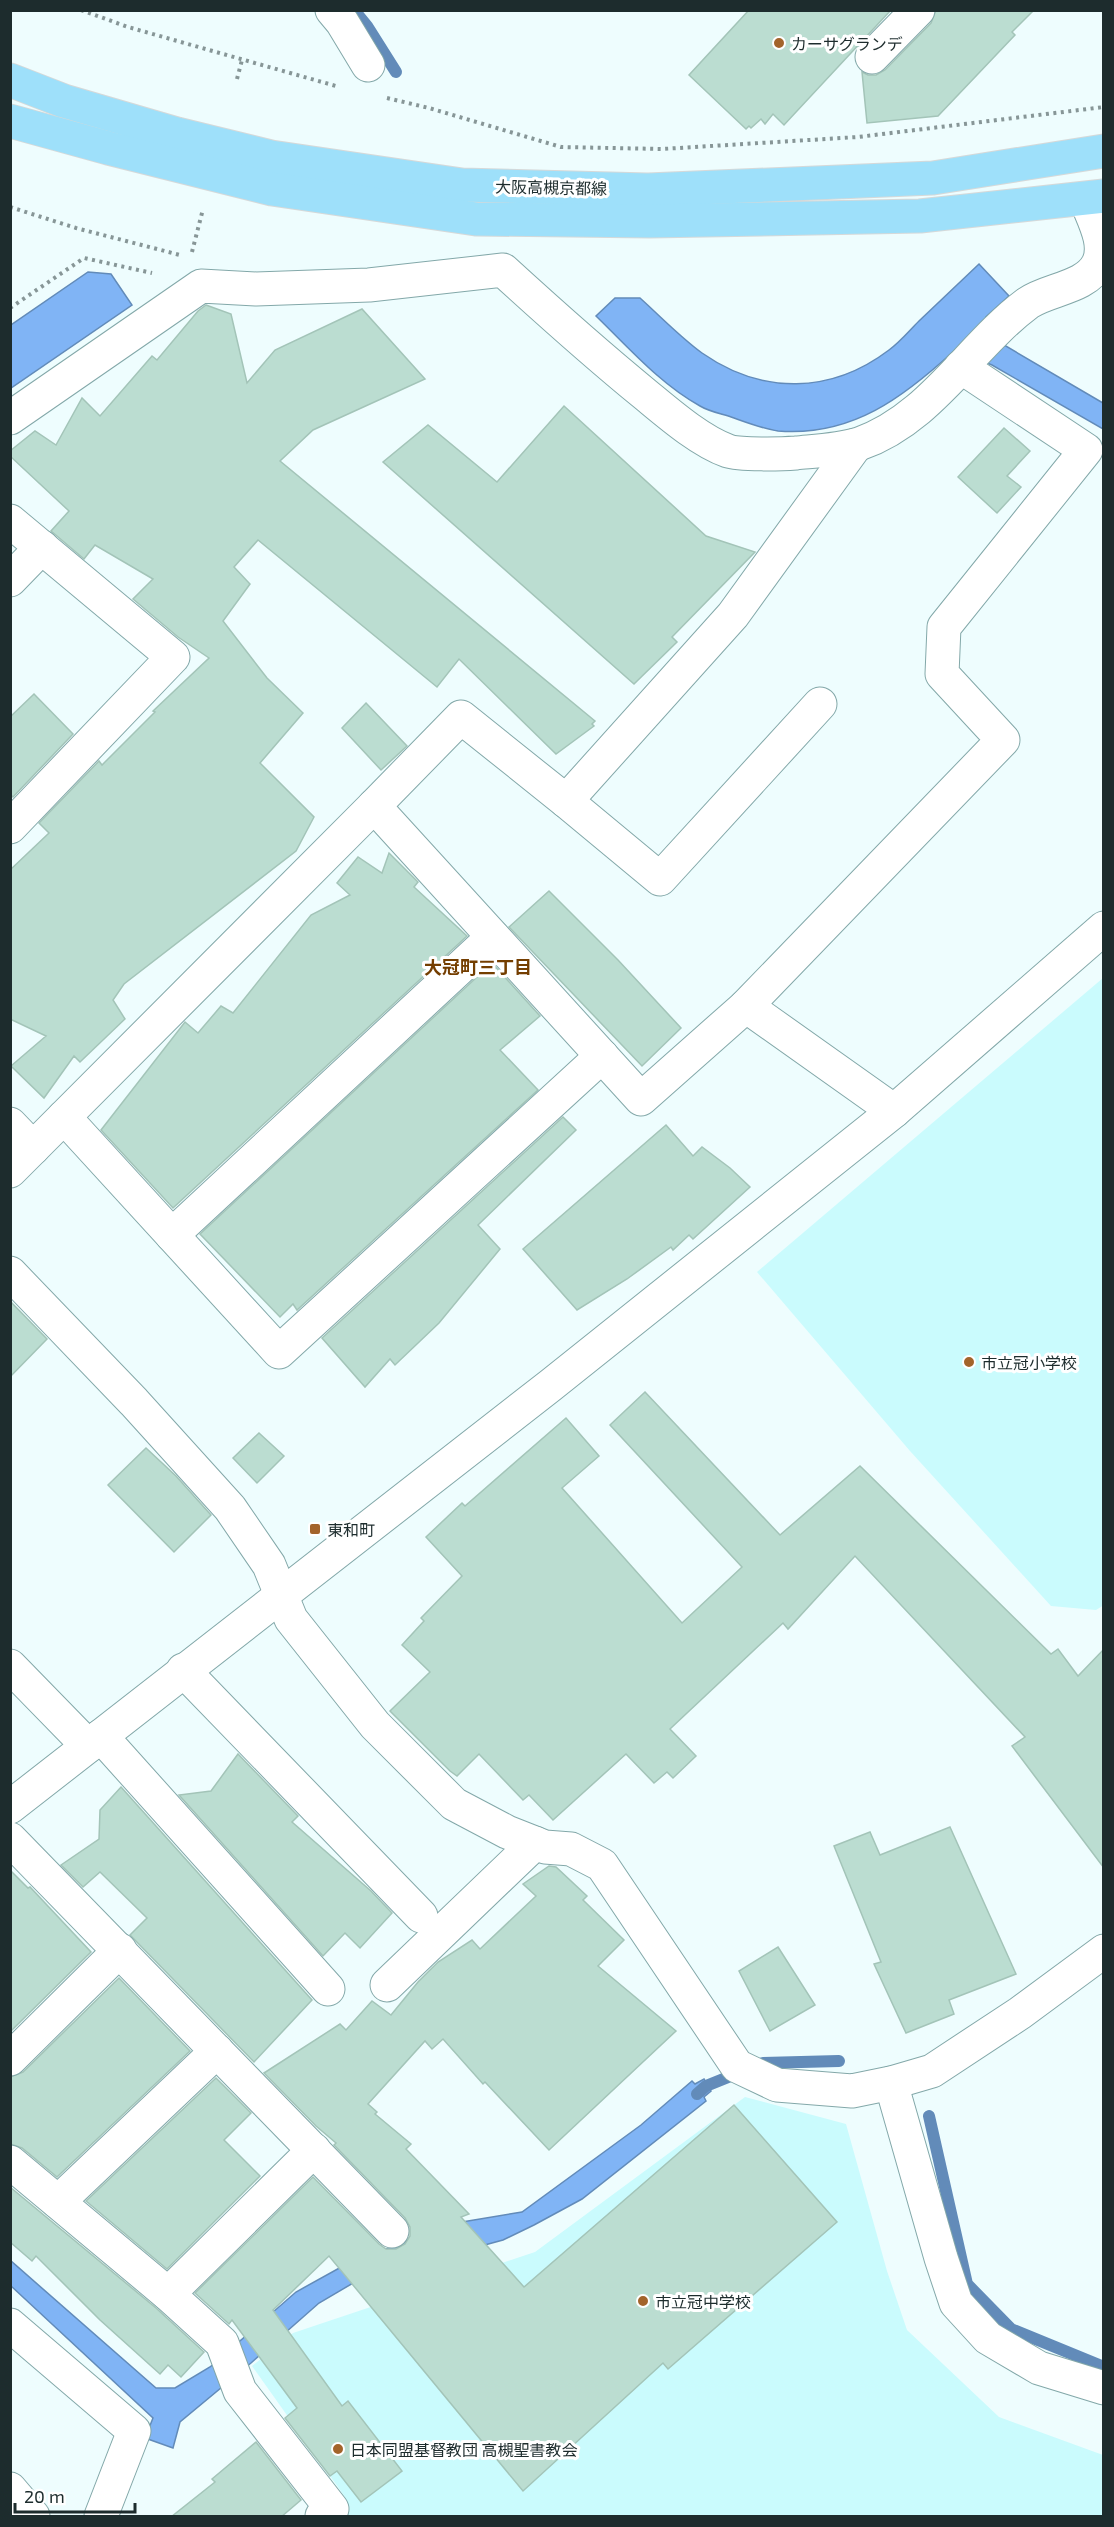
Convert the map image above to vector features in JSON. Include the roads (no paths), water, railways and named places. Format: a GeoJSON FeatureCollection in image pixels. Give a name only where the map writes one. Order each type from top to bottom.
{"type":"FeatureCollection","features":[{"type":"Feature","properties":{"kind":"main road","name":"大阪高槻京都線"},"geometry":{"type":"LineString","coordinates":[[10,80],[64,101],[177,134],[272,157],[462,185],[648,189],[933,178],[1104,151]]}},
{"type":"Feature","properties":{"kind":"main road","name":"大阪高槻京都線"},"geometry":{"type":"LineString","coordinates":[[10,121],[272,189],[476,219],[650,221],[920,216],[1095,198]]}},
{"type":"Feature","properties":{"kind":"street"},"geometry":{"type":"LineString","coordinates":[[332,10],[342,22],[358,77]]}},
{"type":"Feature","properties":{"kind":"street"},"geometry":{"type":"LineString","coordinates":[[872,57],[918,10]]}},
{"type":"Feature","properties":{"kind":"street"},"geometry":{"type":"LineString","coordinates":[[10,418],[201,286],[256,289],[369,285],[503,270],[602,359],[683,424],[729,452],[785,453],[856,445],[882,434],[910,416],[1029,302],[1081,280],[1095,270],[1102,246],[1095,198]]}},
{"type":"Feature","properties":{"kind":"street"},"geometry":{"type":"LineString","coordinates":[[374,806],[641,1100],[746,1006],[1003,740],[942,674],[944,627],[1086,450],[965,364]]}},
{"type":"Feature","properties":{"kind":"street"},"geometry":{"type":"LineString","coordinates":[[566,801],[734,615],[856,445]]}},
{"type":"Feature","properties":{"kind":"street"},"geometry":{"type":"LineString","coordinates":[[10,521],[173,657],[10,827]]}},
{"type":"Feature","properties":{"kind":"street"},"geometry":{"type":"LineString","coordinates":[[10,580],[42,547]]}},
{"type":"Feature","properties":{"kind":"street"},"geometry":{"type":"LineString","coordinates":[[10,1171],[461,717],[660,879],[820,704]]}},
{"type":"Feature","properties":{"kind":"street"},"geometry":{"type":"LineString","coordinates":[[10,1808],[280,1594],[551,1385],[894,1111],[1104,928]]}},
{"type":"Feature","properties":{"kind":"street"},"geometry":{"type":"LineString","coordinates":[[172,1235],[493,937]]}},
{"type":"Feature","properties":{"kind":"street"},"geometry":{"type":"LineString","coordinates":[[746,1006],[894,1111]]}},
{"type":"Feature","properties":{"kind":"street"},"geometry":{"type":"LineString","coordinates":[[64,1117],[279,1352],[602,1056]]}},
{"type":"Feature","properties":{"kind":"street"},"geometry":{"type":"LineString","coordinates":[[10,1124],[33,1148]]}},
{"type":"Feature","properties":{"kind":"street"},"geometry":{"type":"LineString","coordinates":[[15,1288],[135,1402],[230,1508],[269,1565],[291,1619],[375,1725],[454,1804],[507,1832],[545,1847],[571,1849],[602,1865],[737,2066],[777,2085],[852,2091],[891,2084],[932,2071],[1020,2013],[1104,1951]]}},
{"type":"Feature","properties":{"kind":"street"},"geometry":{"type":"LineString","coordinates":[[10,1666],[94,1741],[328,1989]]}},
{"type":"Feature","properties":{"kind":"street"},"geometry":{"type":"LineString","coordinates":[[183,1670],[421,1917]]}},
{"type":"Feature","properties":{"kind":"street"},"geometry":{"type":"LineString","coordinates":[[10,1839],[392,2231]]}},
{"type":"Feature","properties":{"kind":"street"},"geometry":{"type":"LineString","coordinates":[[387,1985],[535,1843]]}},
{"type":"Feature","properties":{"kind":"street"},"geometry":{"type":"LineString","coordinates":[[10,2059],[120,1950]]}},
{"type":"Feature","properties":{"kind":"street"},"geometry":{"type":"LineString","coordinates":[[58,2202],[217,2051]]}},
{"type":"Feature","properties":{"kind":"street"},"geometry":{"type":"LineString","coordinates":[[891,2084],[956,2303],[988,2338],[1039,2368],[1104,2388]]}},
{"type":"Feature","properties":{"kind":"street"},"geometry":{"type":"LineString","coordinates":[[168,2294],[314,2150]]}},
{"type":"Feature","properties":{"kind":"street"},"geometry":{"type":"LineString","coordinates":[[10,2162],[168,2294],[222,2343],[240,2391],[332,2509],[322,2517]]}},
{"type":"Feature","properties":{"kind":"street"},"geometry":{"type":"LineString","coordinates":[[10,2325],[134,2431],[100,2517]]}},
{"type":"Feature","properties":{"kind":"street"},"geometry":{"type":"LineString","coordinates":[[10,2489],[33,2517]]}},
{"type":"Feature","properties":{"kind":"water"},"geometry":{"type":"Polygon","coordinates":[[[979,264],[1009,296],[986,317],[1004,345],[1103,403],[1103,429],[992,365],[955,350],[896,398],[853,420],[805,431],[773,430],[708,410],[685,397],[645,364],[596,316],[615,298],[640,298],[694,347],[725,367],[772,382],[796,384],[820,381],[844,375],[889,350],[979,264]]]}},
{"type":"Feature","properties":{"kind":"water"},"geometry":{"type":"Polygon","coordinates":[[[88,272],[111,274],[132,305],[11,388],[11,325],[88,272]]]}},
{"type":"Feature","properties":{"kind":"water"},"geometry":{"type":"Polygon","coordinates":[[[704,2079],[711,2091],[704,2097],[706,2101],[582,2199],[503,2240],[360,2279],[319,2303],[180,2422],[173,2448],[145,2438],[153,2418],[11,2286],[11,2261],[156,2388],[175,2388],[210,2367],[296,2292],[343,2266],[450,2224],[522,2212],[641,2125],[692,2081],[695,2084],[704,2079]]]}},
{"type":"Feature","properties":{"kind":"waterway"},"geometry":{"type":"LineString","coordinates":[[354,10],[396,72]]}},
{"type":"Feature","properties":{"kind":"waterway"},"geometry":{"type":"LineString","coordinates":[[697,2094],[706,2086],[763,2063],[839,2061]]}},
{"type":"Feature","properties":{"kind":"waterway"},"geometry":{"type":"LineString","coordinates":[[929,2116],[967,2284],[1011,2329],[1104,2367]]}},
{"type":"Feature","properties":{"kind":"place","name":"カーサグランデ"},"geometry":{"type":"Point","coordinates":[779,43]}},
{"type":"Feature","properties":{"kind":"place","name":"市立冠小学校"},"geometry":{"type":"Point","coordinates":[969,1362]}},
{"type":"Feature","properties":{"kind":"place","name":"東和町"},"geometry":{"type":"Point","coordinates":[315,1529]}},
{"type":"Feature","properties":{"kind":"place","name":"市立冠中学校"},"geometry":{"type":"Point","coordinates":[643,2301]}},
{"type":"Feature","properties":{"kind":"place","name":"日本同盟基督教団 高槻聖書教会"},"geometry":{"type":"Point","coordinates":[338,2449]}},
{"type":"Feature","properties":{"kind":"district","name":"大冠町三丁目"},"geometry":{"type":"Point","coordinates":[478,967]}}]}
